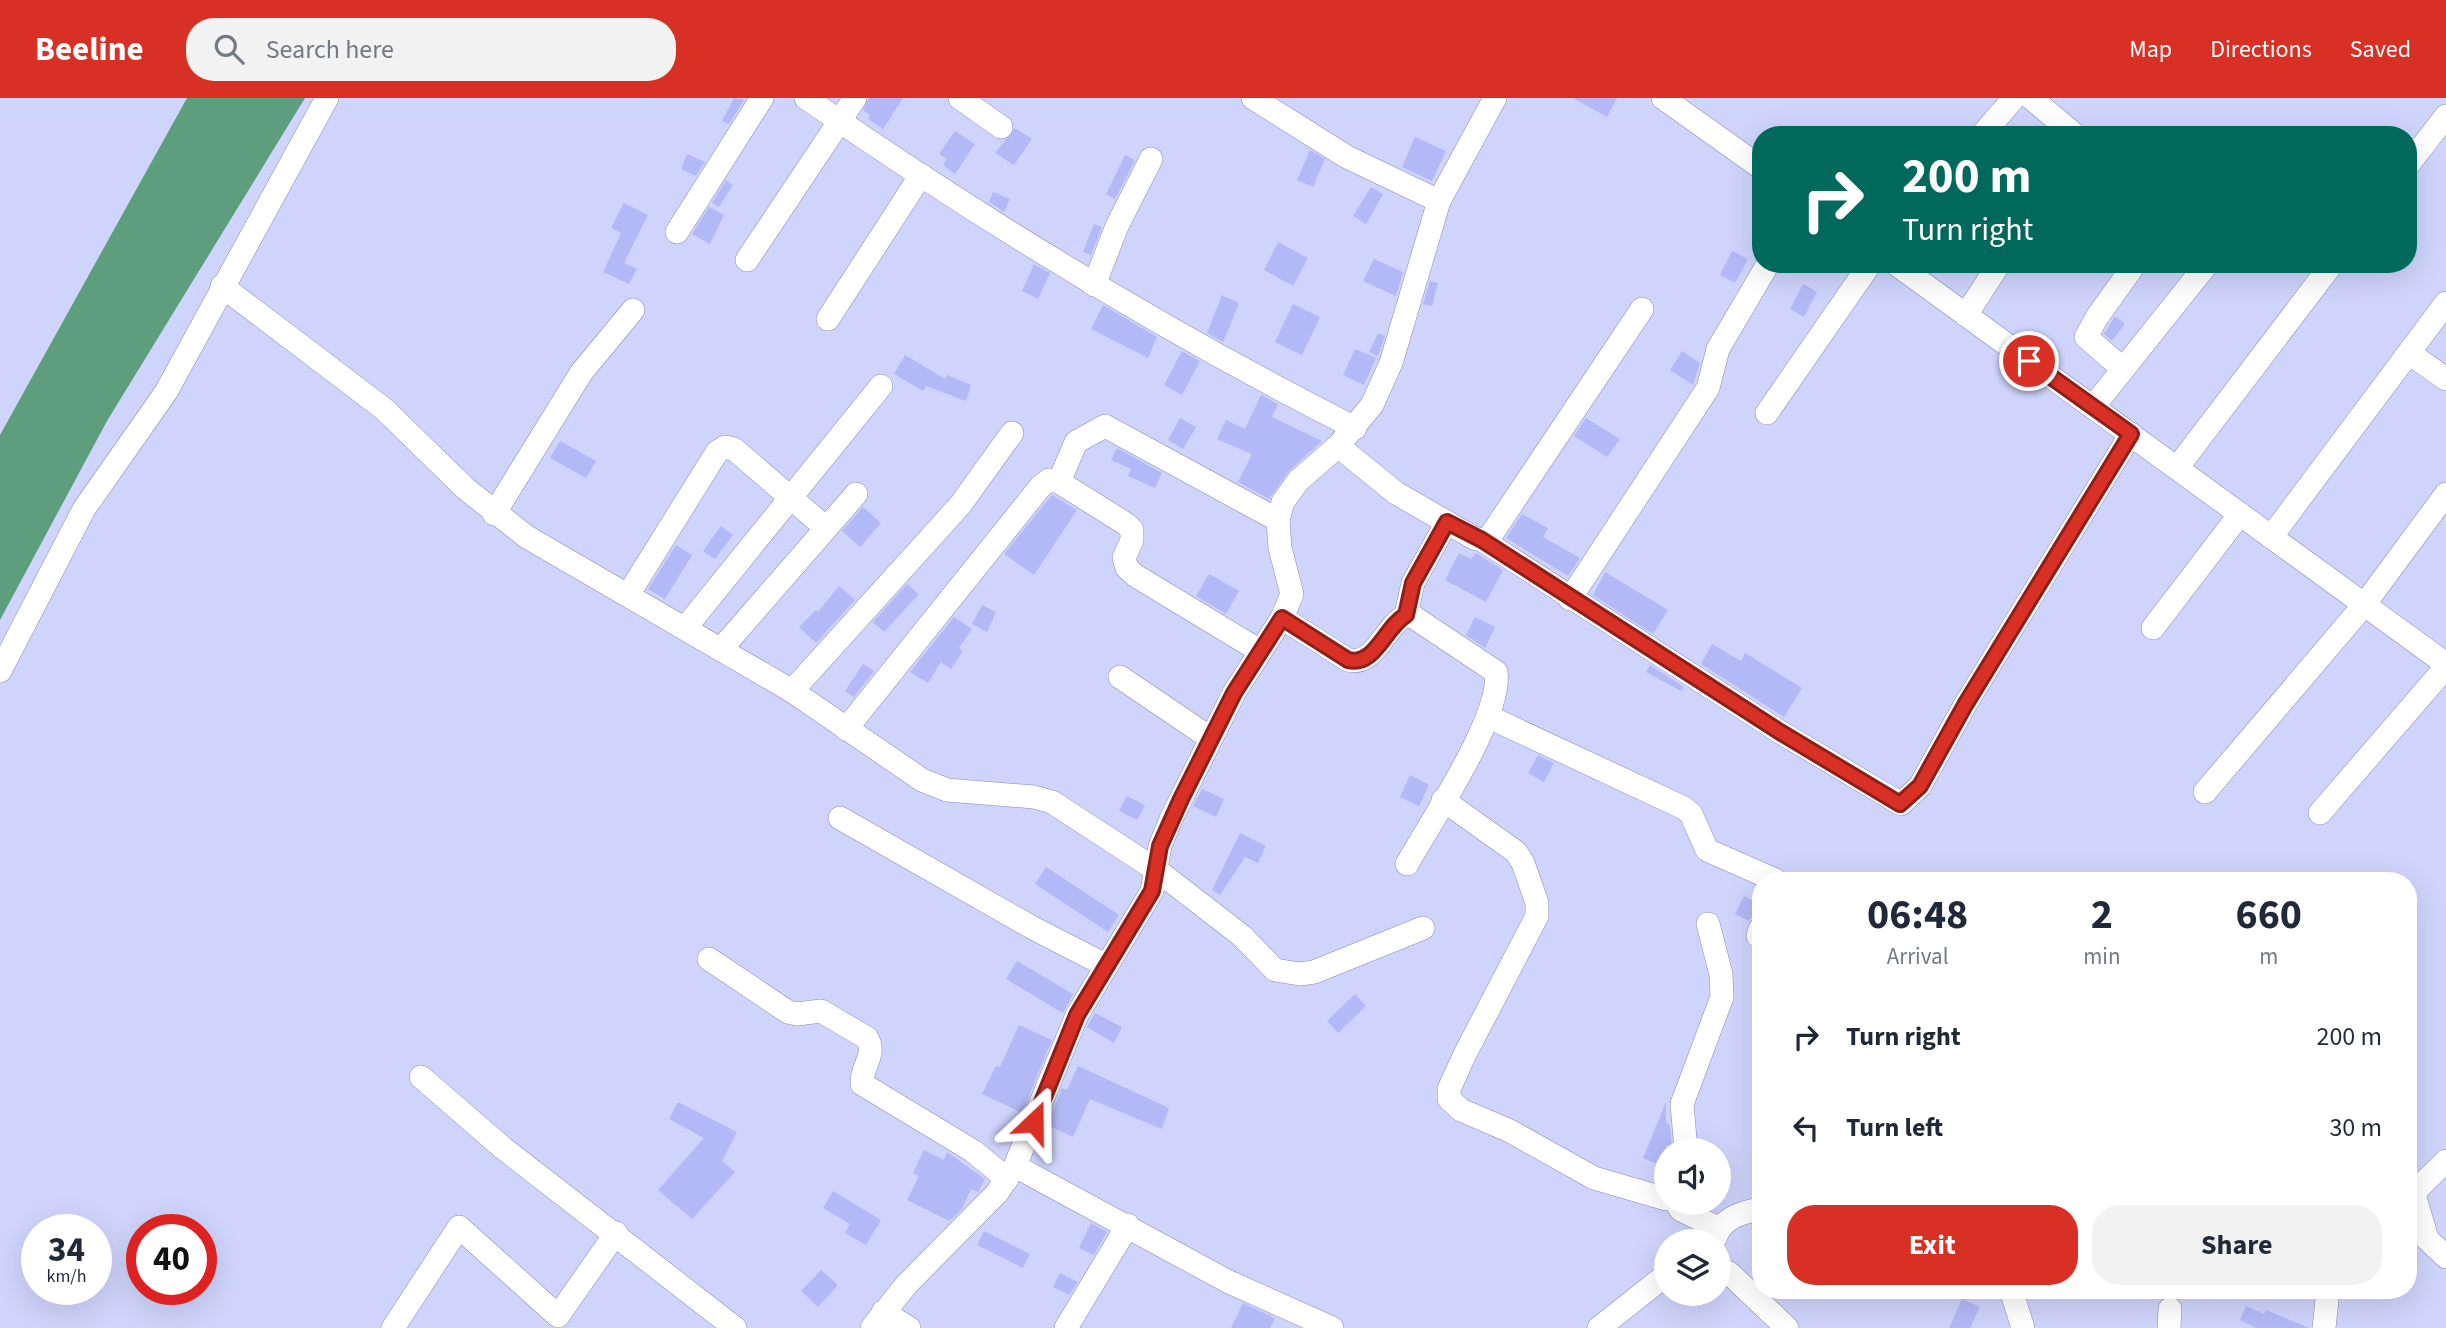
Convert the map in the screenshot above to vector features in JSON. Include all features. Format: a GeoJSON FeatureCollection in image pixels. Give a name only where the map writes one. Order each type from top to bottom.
{"type":"FeatureCollection","features":[{"type":"Feature","properties":{"kind":"street"},"geometry":{"type":"LineString","coordinates":[[0,671],[84,509],[166,392],[327,98]]}},
{"type":"Feature","properties":{"kind":"street"},"geometry":{"type":"LineString","coordinates":[[677,232],[762,98]]}},
{"type":"Feature","properties":{"kind":"street"},"geometry":{"type":"LineString","coordinates":[[806,98],[1094,285],[1239,369],[1355,428]]}},
{"type":"Feature","properties":{"kind":"street"},"geometry":{"type":"LineString","coordinates":[[747,260],[855,98]]}},
{"type":"Feature","properties":{"kind":"street"},"geometry":{"type":"LineString","coordinates":[[960,98],[1001,127]]}},
{"type":"Feature","properties":{"kind":"street"},"geometry":{"type":"LineString","coordinates":[[1253,98],[1347,157],[1439,201]]}},
{"type":"Feature","properties":{"kind":"street"},"geometry":{"type":"LineString","coordinates":[[1662,98],[1752,161]]}},
{"type":"Feature","properties":{"kind":"street"},"geometry":{"type":"LineString","coordinates":[[1990,126],[2014,98]]}},
{"type":"Feature","properties":{"kind":"street"},"geometry":{"type":"LineString","coordinates":[[2031,98],[2064,126]]}},
{"type":"Feature","properties":{"kind":"street"},"geometry":{"type":"LineString","coordinates":[[909,1328],[878,1320],[1011,1172],[1077,1015],[1105,965],[1141,914],[1158,871],[1160,846],[1167,828],[1210,738],[1282,618],[1292,594],[1280,548],[1278,520],[1283,502],[1298,481],[1339,446],[1372,405],[1391,363],[1439,201],[1489,100]]}},
{"type":"Feature","properties":{"kind":"street"},"geometry":{"type":"LineString","coordinates":[[2417,153],[2446,116]]}},
{"type":"Feature","properties":{"kind":"street"},"geometry":{"type":"LineString","coordinates":[[1094,285],[1117,226],[1151,159]]}},
{"type":"Feature","properties":{"kind":"street"},"geometry":{"type":"LineString","coordinates":[[828,319],[921,175]]}},
{"type":"Feature","properties":{"kind":"street"},"geometry":{"type":"LineString","coordinates":[[1570,599],[1708,388],[1718,349],[1763,273]]}},
{"type":"Feature","properties":{"kind":"street"},"geometry":{"type":"LineString","coordinates":[[1767,413],[1864,273]]}},
{"type":"Feature","properties":{"kind":"street"},"geometry":{"type":"LineString","coordinates":[[1908,273],[2446,666],[2320,813]]}},
{"type":"Feature","properties":{"kind":"street"},"geometry":{"type":"LineString","coordinates":[[1966,315],[1993,273]]}},
{"type":"Feature","properties":{"kind":"street"},"geometry":{"type":"LineString","coordinates":[[2123,369],[2086,337],[2096,317],[2128,273]]}},
{"type":"Feature","properties":{"kind":"street"},"geometry":{"type":"LineString","coordinates":[[2092,407],[2200,273]]}},
{"type":"Feature","properties":{"kind":"street"},"geometry":{"type":"LineString","coordinates":[[2177,468],[2325,273]]}},
{"type":"Feature","properties":{"kind":"street"},"geometry":{"type":"LineString","coordinates":[[222,286],[384,409],[494,514],[557,556],[722,648],[792,691],[897,765],[947,790],[1034,797],[1052,802],[1158,871],[1242,936],[1275,970],[1300,974],[1314,972],[1423,928]]}},
{"type":"Feature","properties":{"kind":"street"},"geometry":{"type":"LineString","coordinates":[[2271,537],[2446,303]]}},
{"type":"Feature","properties":{"kind":"street"},"geometry":{"type":"LineString","coordinates":[[1482,540],[1489,538],[1642,309]]}},
{"type":"Feature","properties":{"kind":"street"},"geometry":{"type":"LineString","coordinates":[[494,514],[581,373],[633,310]]}},
{"type":"Feature","properties":{"kind":"street"},"geometry":{"type":"LineString","coordinates":[[2409,352],[2446,379]]}},
{"type":"Feature","properties":{"kind":"street"},"geometry":{"type":"LineString","coordinates":[[686,627],[881,386]]}},
{"type":"Feature","properties":{"kind":"street"},"geometry":{"type":"LineString","coordinates":[[1059,482],[1076,442],[1105,426],[1278,520]]}},
{"type":"Feature","properties":{"kind":"street"},"geometry":{"type":"LineString","coordinates":[[792,691],[968,496],[1012,433]]}},
{"type":"Feature","properties":{"kind":"street"},"geometry":{"type":"LineString","coordinates":[[1339,446],[1396,493],[1482,540],[1570,599],[1900,804],[1920,786],[1965,705],[2131,434]]}},
{"type":"Feature","properties":{"kind":"street"},"geometry":{"type":"LineString","coordinates":[[628,595],[717,452],[725,447],[734,449],[792,496],[826,528]]}},
{"type":"Feature","properties":{"kind":"street"},"geometry":{"type":"LineString","coordinates":[[846,729],[1041,486],[1049,480],[1059,482],[1132,530],[1132,540],[1124,558],[1127,568],[1136,576],[1260,651]]}},
{"type":"Feature","properties":{"kind":"street"},"geometry":{"type":"LineString","coordinates":[[722,648],[856,494]]}},
{"type":"Feature","properties":{"kind":"street"},"geometry":{"type":"LineString","coordinates":[[2205,792],[2364,605],[2446,494]]}},
{"type":"Feature","properties":{"kind":"street"},"geometry":{"type":"LineString","coordinates":[[2153,628],[2240,514]]}},
{"type":"Feature","properties":{"kind":"street"},"geometry":{"type":"LineString","coordinates":[[1282,618],[1348,660],[1358,663],[1367,659],[1396,621],[1406,615],[1413,583],[1447,522]]}},
{"type":"Feature","properties":{"kind":"street"},"geometry":{"type":"LineString","coordinates":[[1406,615],[1415,618],[1496,672],[1498,686],[1489,717],[1407,864]]}},
{"type":"Feature","properties":{"kind":"street"},"geometry":{"type":"LineString","coordinates":[[1120,677],[1210,738]]}},
{"type":"Feature","properties":{"kind":"street"},"geometry":{"type":"LineString","coordinates":[[1489,717],[1684,808],[1691,814],[1707,850],[1757,872]]}},
{"type":"Feature","properties":{"kind":"street"},"geometry":{"type":"LineString","coordinates":[[1443,800],[1516,852],[1524,863],[1537,903],[1531,930],[1465,1054],[1449,1089],[1450,1098],[1461,1110],[1510,1131],[1594,1178],[1654,1196]]}},
{"type":"Feature","properties":{"kind":"street"},"geometry":{"type":"LineString","coordinates":[[841,818],[1033,928],[1105,965]]}},
{"type":"Feature","properties":{"kind":"street"},"geometry":{"type":"LineString","coordinates":[[1685,1138],[1682,1104],[1722,997],[1723,984],[1709,924]]}},
{"type":"Feature","properties":{"kind":"street"},"geometry":{"type":"LineString","coordinates":[[709,959],[788,1012],[797,1014],[821,1011],[867,1038],[871,1054],[861,1075],[862,1084],[973,1151],[1011,1172],[1128,1226],[1229,1282],[1322,1326]]}},
{"type":"Feature","properties":{"kind":"street"},"geometry":{"type":"LineString","coordinates":[[421,1077],[503,1148],[616,1233],[735,1328]]}},
{"type":"Feature","properties":{"kind":"street"},"geometry":{"type":"LineString","coordinates":[[2417,1188],[2446,1161]]}},
{"type":"Feature","properties":{"kind":"street"},"geometry":{"type":"LineString","coordinates":[[1720,1229],[1728,1219],[1752,1212]]}},
{"type":"Feature","properties":{"kind":"street"},"geometry":{"type":"LineString","coordinates":[[2417,1213],[2427,1239],[2446,1257]]}},
{"type":"Feature","properties":{"kind":"street"},"geometry":{"type":"LineString","coordinates":[[1688,1215],[1709,1229]]}},
{"type":"Feature","properties":{"kind":"street"},"geometry":{"type":"LineString","coordinates":[[1066,1328],[1128,1226]]}},
{"type":"Feature","properties":{"kind":"street"},"geometry":{"type":"LineString","coordinates":[[393,1328],[459,1227],[558,1317],[616,1233]]}},
{"type":"Feature","properties":{"kind":"street"},"geometry":{"type":"LineString","coordinates":[[1731,1276],[1752,1289]]}},
{"type":"Feature","properties":{"kind":"street"},"geometry":{"type":"LineString","coordinates":[[1599,1328],[1654,1284]]}},
{"type":"Feature","properties":{"kind":"street"},"geometry":{"type":"LineString","coordinates":[[1766,1299],[1787,1328]]}},
{"type":"Feature","properties":{"kind":"street"},"geometry":{"type":"LineString","coordinates":[[2014,1299],[2023,1328]]}},
{"type":"Feature","properties":{"kind":"street"},"geometry":{"type":"LineString","coordinates":[[2324,1328],[2327,1299]]}},
{"type":"Feature","properties":{"kind":"shaded area"},"geometry":{"type":"Polygon","coordinates":[[[187,98],[305,98],[107,421],[0,620],[0,435],[187,98]]]}},
{"type":"Feature","properties":{"kind":"building"},"geometry":{"type":"Polygon","coordinates":[[[734,98],[744,100],[729,124],[722,121],[734,98]]]}},
{"type":"Feature","properties":{"kind":"building"},"geometry":{"type":"Polygon","coordinates":[[[869,98],[903,98],[883,129],[868,119],[870,115],[863,110],[869,98]]]}},
{"type":"Feature","properties":{"kind":"building"},"geometry":{"type":"Polygon","coordinates":[[[1573,98],[1617,98],[1607,117],[1573,98]]]}},
{"type":"Feature","properties":{"kind":"building"},"geometry":{"type":"Polygon","coordinates":[[[1015,128],[1032,139],[1014,165],[995,153],[1015,128]]]}},
{"type":"Feature","properties":{"kind":"building"},"geometry":{"type":"Polygon","coordinates":[[[955,131],[975,144],[955,174],[943,165],[947,159],[939,154],[955,131]]]}},
{"type":"Feature","properties":{"kind":"building"},"geometry":{"type":"Polygon","coordinates":[[[1415,137],[1446,151],[1432,181],[1402,167],[1415,137]]]}},
{"type":"Feature","properties":{"kind":"building"},"geometry":{"type":"Polygon","coordinates":[[[1310,150],[1325,159],[1313,187],[1297,180],[1310,150]]]}},
{"type":"Feature","properties":{"kind":"building"},"geometry":{"type":"Polygon","coordinates":[[[687,154],[705,162],[696,176],[681,169],[687,154]]]}},
{"type":"Feature","properties":{"kind":"building"},"geometry":{"type":"Polygon","coordinates":[[[1125,155],[1135,160],[1115,199],[1106,194],[1125,155]]]}},
{"type":"Feature","properties":{"kind":"building"},"geometry":{"type":"Polygon","coordinates":[[[726,180],[733,185],[719,207],[712,203],[726,180]]]}},
{"type":"Feature","properties":{"kind":"building"},"geometry":{"type":"Polygon","coordinates":[[[1371,187],[1383,194],[1366,224],[1353,216],[1371,187]]]}},
{"type":"Feature","properties":{"kind":"building"},"geometry":{"type":"Polygon","coordinates":[[[993,192],[1010,199],[1004,212],[989,202],[993,192]]]}},
{"type":"Feature","properties":{"kind":"building"},"geometry":{"type":"Polygon","coordinates":[[[624,203],[648,215],[624,263],[637,269],[629,284],[603,272],[621,233],[611,228],[624,203]]]}},
{"type":"Feature","properties":{"kind":"building"},"geometry":{"type":"Polygon","coordinates":[[[709,207],[724,215],[710,244],[692,234],[709,207]]]}},
{"type":"Feature","properties":{"kind":"building"},"geometry":{"type":"Polygon","coordinates":[[[1094,224],[1102,227],[1091,255],[1083,252],[1094,224]]]}},
{"type":"Feature","properties":{"kind":"building"},"geometry":{"type":"Polygon","coordinates":[[[1278,242],[1308,258],[1293,286],[1264,270],[1278,242]]]}},
{"type":"Feature","properties":{"kind":"building"},"geometry":{"type":"Polygon","coordinates":[[[1732,251],[1748,259],[1735,283],[1720,275],[1732,251]]]}},
{"type":"Feature","properties":{"kind":"building"},"geometry":{"type":"Polygon","coordinates":[[[1374,259],[1403,272],[1396,296],[1363,281],[1374,259]]]}},
{"type":"Feature","properties":{"kind":"building"},"geometry":{"type":"Polygon","coordinates":[[[1034,264],[1050,273],[1038,299],[1022,291],[1034,264]]]}},
{"type":"Feature","properties":{"kind":"building"},"geometry":{"type":"Polygon","coordinates":[[[1430,281],[1438,283],[1432,306],[1423,304],[1430,281]]]}},
{"type":"Feature","properties":{"kind":"building"},"geometry":{"type":"Polygon","coordinates":[[[1803,284],[1817,292],[1804,317],[1790,309],[1803,284]]]}},
{"type":"Feature","properties":{"kind":"building"},"geometry":{"type":"Polygon","coordinates":[[[1222,295],[1239,303],[1223,342],[1207,333],[1222,295]]]}},
{"type":"Feature","properties":{"kind":"building"},"geometry":{"type":"Polygon","coordinates":[[[1293,304],[1320,317],[1302,355],[1275,342],[1293,304]]]}},
{"type":"Feature","properties":{"kind":"building"},"geometry":{"type":"Polygon","coordinates":[[[1103,305],[1157,337],[1148,358],[1091,329],[1103,305]]]}},
{"type":"Feature","properties":{"kind":"building"},"geometry":{"type":"Polygon","coordinates":[[[2115,316],[2125,324],[2112,341],[2104,334],[2115,316]]]}},
{"type":"Feature","properties":{"kind":"building"},"geometry":{"type":"Polygon","coordinates":[[[1378,333],[1385,336],[1378,356],[1369,352],[1378,333]]]}},
{"type":"Feature","properties":{"kind":"building"},"geometry":{"type":"Polygon","coordinates":[[[1355,349],[1376,358],[1364,385],[1343,375],[1355,349]]]}},
{"type":"Feature","properties":{"kind":"building"},"geometry":{"type":"Polygon","coordinates":[[[1182,351],[1200,361],[1182,395],[1164,385],[1182,351]]]}},
{"type":"Feature","properties":{"kind":"building"},"geometry":{"type":"Polygon","coordinates":[[[1682,351],[1700,363],[1693,385],[1670,370],[1682,351]]]}},
{"type":"Feature","properties":{"kind":"building"},"geometry":{"type":"Polygon","coordinates":[[[905,355],[945,379],[947,375],[971,385],[966,401],[926,386],[923,391],[894,374],[905,355]]]}},
{"type":"Feature","properties":{"kind":"building"},"geometry":{"type":"Polygon","coordinates":[[[1261,395],[1278,404],[1272,417],[1322,441],[1289,471],[1269,499],[1238,482],[1252,454],[1217,439],[1226,420],[1245,429],[1261,395]]]}},
{"type":"Feature","properties":{"kind":"building"},"geometry":{"type":"Polygon","coordinates":[[[1180,418],[1196,427],[1183,449],[1168,440],[1180,418]]]}},
{"type":"Feature","properties":{"kind":"building"},"geometry":{"type":"Polygon","coordinates":[[[1586,418],[1620,439],[1607,457],[1574,436],[1586,418]]]}},
{"type":"Feature","properties":{"kind":"building"},"geometry":{"type":"Polygon","coordinates":[[[560,441],[596,461],[586,478],[550,458],[560,441]]]}},
{"type":"Feature","properties":{"kind":"building"},"geometry":{"type":"Polygon","coordinates":[[[1117,448],[1162,473],[1155,488],[1128,476],[1131,469],[1111,460],[1117,448]]]}},
{"type":"Feature","properties":{"kind":"building"},"geometry":{"type":"Polygon","coordinates":[[[1052,495],[1077,510],[1034,575],[1004,554],[1052,495]]]}},
{"type":"Feature","properties":{"kind":"building"},"geometry":{"type":"Polygon","coordinates":[[[863,507],[881,523],[860,547],[842,531],[863,507]]]}},
{"type":"Feature","properties":{"kind":"building"},"geometry":{"type":"Polygon","coordinates":[[[1522,514],[1548,528],[1543,537],[1580,558],[1568,576],[1506,538],[1522,514]]]}},
{"type":"Feature","properties":{"kind":"building"},"geometry":{"type":"Polygon","coordinates":[[[721,526],[733,535],[715,559],[703,551],[721,526]]]}},
{"type":"Feature","properties":{"kind":"building"},"geometry":{"type":"Polygon","coordinates":[[[676,545],[692,555],[665,599],[648,589],[676,545]]]}},
{"type":"Feature","properties":{"kind":"building"},"geometry":{"type":"Polygon","coordinates":[[[1459,553],[1471,559],[1476,553],[1503,570],[1486,602],[1445,580],[1459,553]]]}},
{"type":"Feature","properties":{"kind":"building"},"geometry":{"type":"Polygon","coordinates":[[[1605,572],[1668,610],[1653,634],[1593,595],[1605,572]]]}},
{"type":"Feature","properties":{"kind":"building"},"geometry":{"type":"Polygon","coordinates":[[[1209,574],[1239,591],[1226,614],[1196,596],[1209,574]]]}},
{"type":"Feature","properties":{"kind":"building"},"geometry":{"type":"Polygon","coordinates":[[[907,584],[919,594],[884,632],[873,622],[907,584]]]}},
{"type":"Feature","properties":{"kind":"building"},"geometry":{"type":"Polygon","coordinates":[[[839,586],[855,600],[816,643],[799,627],[816,610],[818,612],[839,586]]]}},
{"type":"Feature","properties":{"kind":"building"},"geometry":{"type":"Polygon","coordinates":[[[982,605],[996,612],[987,632],[972,624],[982,605]]]}},
{"type":"Feature","properties":{"kind":"building"},"geometry":{"type":"Polygon","coordinates":[[[954,617],[972,629],[959,648],[963,651],[951,669],[941,662],[928,683],[910,672],[954,617]]]}},
{"type":"Feature","properties":{"kind":"building"},"geometry":{"type":"Polygon","coordinates":[[[1475,617],[1495,627],[1485,648],[1466,635],[1475,617]]]}},
{"type":"Feature","properties":{"kind":"building"},"geometry":{"type":"Polygon","coordinates":[[[1712,644],[1741,661],[1745,653],[1802,688],[1784,717],[1701,664],[1712,644]]]}},
{"type":"Feature","properties":{"kind":"building"},"geometry":{"type":"Polygon","coordinates":[[[863,664],[874,671],[854,697],[845,691],[863,664]]]}},
{"type":"Feature","properties":{"kind":"building"},"geometry":{"type":"Polygon","coordinates":[[[1650,665],[1684,687],[1681,691],[1646,672],[1650,665]]]}},
{"type":"Feature","properties":{"kind":"building"},"geometry":{"type":"Polygon","coordinates":[[[1538,755],[1554,763],[1544,782],[1528,773],[1538,755]]]}},
{"type":"Feature","properties":{"kind":"building"},"geometry":{"type":"Polygon","coordinates":[[[1410,775],[1429,785],[1419,806],[1400,797],[1410,775]]]}},
{"type":"Feature","properties":{"kind":"building"},"geometry":{"type":"Polygon","coordinates":[[[1202,789],[1224,799],[1216,817],[1193,806],[1202,789]]]}},
{"type":"Feature","properties":{"kind":"building"},"geometry":{"type":"Polygon","coordinates":[[[1127,796],[1145,805],[1137,820],[1119,811],[1127,796]]]}},
{"type":"Feature","properties":{"kind":"building"},"geometry":{"type":"Polygon","coordinates":[[[1240,833],[1266,846],[1258,863],[1245,857],[1220,895],[1212,890],[1240,833]]]}},
{"type":"Feature","properties":{"kind":"building"},"geometry":{"type":"Polygon","coordinates":[[[1046,867],[1119,915],[1108,932],[1035,884],[1046,867]]]}},
{"type":"Feature","properties":{"kind":"building"},"geometry":{"type":"Polygon","coordinates":[[[1744,896],[1752,900],[1752,916],[1749,921],[1735,914],[1744,896]]]}},
{"type":"Feature","properties":{"kind":"building"},"geometry":{"type":"Polygon","coordinates":[[[1017,961],[1073,994],[1063,1013],[1006,979],[1017,961]]]}},
{"type":"Feature","properties":{"kind":"building"},"geometry":{"type":"Polygon","coordinates":[[[1355,994],[1366,1006],[1338,1033],[1327,1021],[1355,994]]]}},
{"type":"Feature","properties":{"kind":"building"},"geometry":{"type":"Polygon","coordinates":[[[1095,1013],[1122,1027],[1114,1043],[1087,1027],[1095,1013]]]}},
{"type":"Feature","properties":{"kind":"building"},"geometry":{"type":"Polygon","coordinates":[[[1019,1025],[1052,1040],[1022,1113],[982,1094],[996,1066],[1000,1067],[1019,1025]]]}},
{"type":"Feature","properties":{"kind":"building"},"geometry":{"type":"Polygon","coordinates":[[[1078,1066],[1169,1108],[1162,1129],[1090,1099],[1073,1137],[1047,1125],[1062,1088],[1067,1090],[1078,1066]]]}},
{"type":"Feature","properties":{"kind":"building"},"geometry":{"type":"Polygon","coordinates":[[[678,1102],[737,1132],[722,1161],[735,1172],[692,1219],[658,1190],[704,1138],[669,1119],[678,1102]]]}},
{"type":"Feature","properties":{"kind":"building"},"geometry":{"type":"Polygon","coordinates":[[[1666,1102],[1666,1123],[1670,1125],[1671,1138],[1654,1138],[1654,1163],[1643,1158],[1666,1102]]]}},
{"type":"Feature","properties":{"kind":"building"},"geometry":{"type":"Polygon","coordinates":[[[924,1150],[944,1160],[947,1152],[985,1179],[978,1192],[971,1189],[962,1209],[949,1221],[907,1200],[919,1176],[913,1173],[924,1150]]]}},
{"type":"Feature","properties":{"kind":"building"},"geometry":{"type":"Polygon","coordinates":[[[833,1191],[881,1220],[866,1245],[845,1233],[850,1224],[823,1208],[833,1191]]]}},
{"type":"Feature","properties":{"kind":"building"},"geometry":{"type":"Polygon","coordinates":[[[1091,1223],[1107,1232],[1094,1255],[1079,1248],[1091,1223]]]}},
{"type":"Feature","properties":{"kind":"building"},"geometry":{"type":"Polygon","coordinates":[[[984,1231],[1030,1254],[1023,1268],[977,1245],[984,1231]]]}},
{"type":"Feature","properties":{"kind":"building"},"geometry":{"type":"Polygon","coordinates":[[[821,1270],[838,1285],[818,1307],[801,1291],[821,1270]]]}},
{"type":"Feature","properties":{"kind":"building"},"geometry":{"type":"Polygon","coordinates":[[[1060,1273],[1078,1282],[1069,1295],[1053,1287],[1060,1273]]]}},
{"type":"Feature","properties":{"kind":"building"},"geometry":{"type":"Polygon","coordinates":[[[1962,1299],[1980,1307],[1970,1328],[1949,1328],[1962,1299]]]}},
{"type":"Feature","properties":{"kind":"building"},"geometry":{"type":"Polygon","coordinates":[[[1243,1303],[1275,1318],[1270,1328],[1231,1328],[1243,1303]]]}},
{"type":"Feature","properties":{"kind":"building"},"geometry":{"type":"Polygon","coordinates":[[[2246,1306],[2264,1314],[2266,1310],[2309,1328],[2256,1328],[2240,1320],[2246,1306]]]}},
{"type":"Feature","properties":{"kind":"route"},"geometry":{"type":"LineString","coordinates":[[1034,1122],[1077,1015],[1105,965],[1141,914],[1152,891],[1158,871],[1160,846],[1210,738],[1234,693],[1282,618],[1348,660],[1358,663],[1367,659],[1396,621],[1406,615],[1413,583],[1447,522],[1482,540],[1780,732],[1900,804],[1920,786],[1965,705],[2131,434],[2029,361]]}}]}
